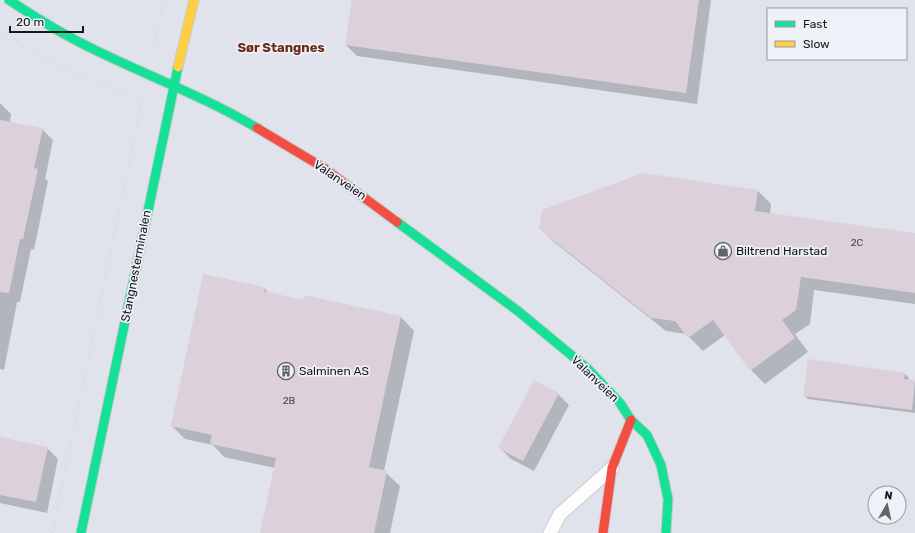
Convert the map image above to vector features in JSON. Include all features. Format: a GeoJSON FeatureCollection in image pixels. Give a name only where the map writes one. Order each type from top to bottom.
{"type":"FeatureCollection","features":[{"type":"Feature","properties":{"kind":"main road","name":"Valanveien"},"geometry":{"type":"LineString","coordinates":[[9,0],[47,25],[93,49],[226,110],[324,168],[375,204],[518,311],[588,369],[620,403],[631,420],[646,434],[661,464],[668,499],[666,533]]}},
{"type":"Feature","properties":{"kind":"main road","name":"Stangnesterminalen"},"geometry":{"type":"LineString","coordinates":[[81,533],[123,336],[173,85],[194,0]]}},
{"type":"Feature","properties":{"kind":"main road"},"geometry":{"type":"LineString","coordinates":[[603,533],[612,468],[631,420]]}},
{"type":"Feature","properties":{"kind":"lane"},"geometry":{"type":"LineString","coordinates":[[550,533],[560,514],[612,468]]}},
{"type":"Feature","properties":{"kind":"path"},"geometry":{"type":"LineString","coordinates":[[148,73],[164,0]]}},
{"type":"Feature","properties":{"kind":"path"},"geometry":{"type":"LineString","coordinates":[[0,30],[20,44],[66,69],[168,109]]}},
{"type":"Feature","properties":{"kind":"path"},"geometry":{"type":"LineString","coordinates":[[52,533],[142,100]]}},
{"type":"Feature","properties":{"kind":"shaded area"},"geometry":{"type":"Polygon","coordinates":[[[0,0],[915,0],[915,533],[0,533],[0,0]]]}},
{"type":"Feature","properties":{"kind":"building"},"geometry":{"type":"Polygon","coordinates":[[[352,0],[699,0],[686,93],[345,45],[352,0]]]}},
{"type":"Feature","properties":{"kind":"building"},"geometry":{"type":"Polygon","coordinates":[[[0,120],[43,128],[34,168],[38,169],[23,239],[20,239],[9,293],[0,292],[0,120]]]}},
{"type":"Feature","properties":{"kind":"building"},"geometry":{"type":"Polygon","coordinates":[[[643,173],[758,190],[755,211],[915,233],[915,293],[801,277],[796,310],[782,320],[795,338],[750,371],[713,320],[688,338],[675,321],[651,318],[539,229],[542,210],[643,173]]]}},
{"type":"Feature","properties":{"kind":"building","name":"Salminen AS"},"geometry":{"type":"Polygon","coordinates":[[[203,274],[264,287],[264,291],[303,300],[304,295],[401,316],[369,467],[387,471],[374,533],[260,533],[276,458],[210,444],[212,435],[171,426],[203,274]]]}},
{"type":"Feature","properties":{"kind":"building"},"geometry":{"type":"Polygon","coordinates":[[[808,359],[905,373],[904,379],[915,380],[912,410],[803,396],[808,359]]]}},
{"type":"Feature","properties":{"kind":"building"},"geometry":{"type":"Polygon","coordinates":[[[534,380],[559,393],[523,461],[498,448],[534,380]]]}},
{"type":"Feature","properties":{"kind":"building"},"geometry":{"type":"Polygon","coordinates":[[[0,437],[48,447],[36,502],[0,495],[0,437]]]}},
{"type":"Feature","properties":{"kind":"traffic: fast"},"geometry":{"type":"LineString","coordinates":[[9,0],[82,44],[197,96],[257,128]]}},
{"type":"Feature","properties":{"kind":"traffic: fast"},"geometry":{"type":"LineString","coordinates":[[81,533],[178,67]]}},
{"type":"Feature","properties":{"kind":"traffic: fast"},"geometry":{"type":"LineString","coordinates":[[397,222],[518,311],[588,369],[620,403],[631,420],[647,435],[661,465],[668,499],[666,533]]}},
{"type":"Feature","properties":{"kind":"traffic: slow"},"geometry":{"type":"LineString","coordinates":[[178,67],[194,0]]}},
{"type":"Feature","properties":{"kind":"traffic: jam"},"geometry":{"type":"LineString","coordinates":[[257,128],[324,168],[397,222]]}},
{"type":"Feature","properties":{"kind":"traffic: jam"},"geometry":{"type":"LineString","coordinates":[[603,533],[612,468],[631,420]]}},
{"type":"Feature","properties":{"kind":"place","name":"Biltrend Harstad"},"geometry":{"type":"Point","coordinates":[723,251]}},
{"type":"Feature","properties":{"kind":"place","name":"Salminen AS"},"geometry":{"type":"Point","coordinates":[286,371]}},
{"type":"Feature","properties":{"kind":"district","name":"Sør Stangnes"},"geometry":{"type":"Point","coordinates":[281,47]}}]}
